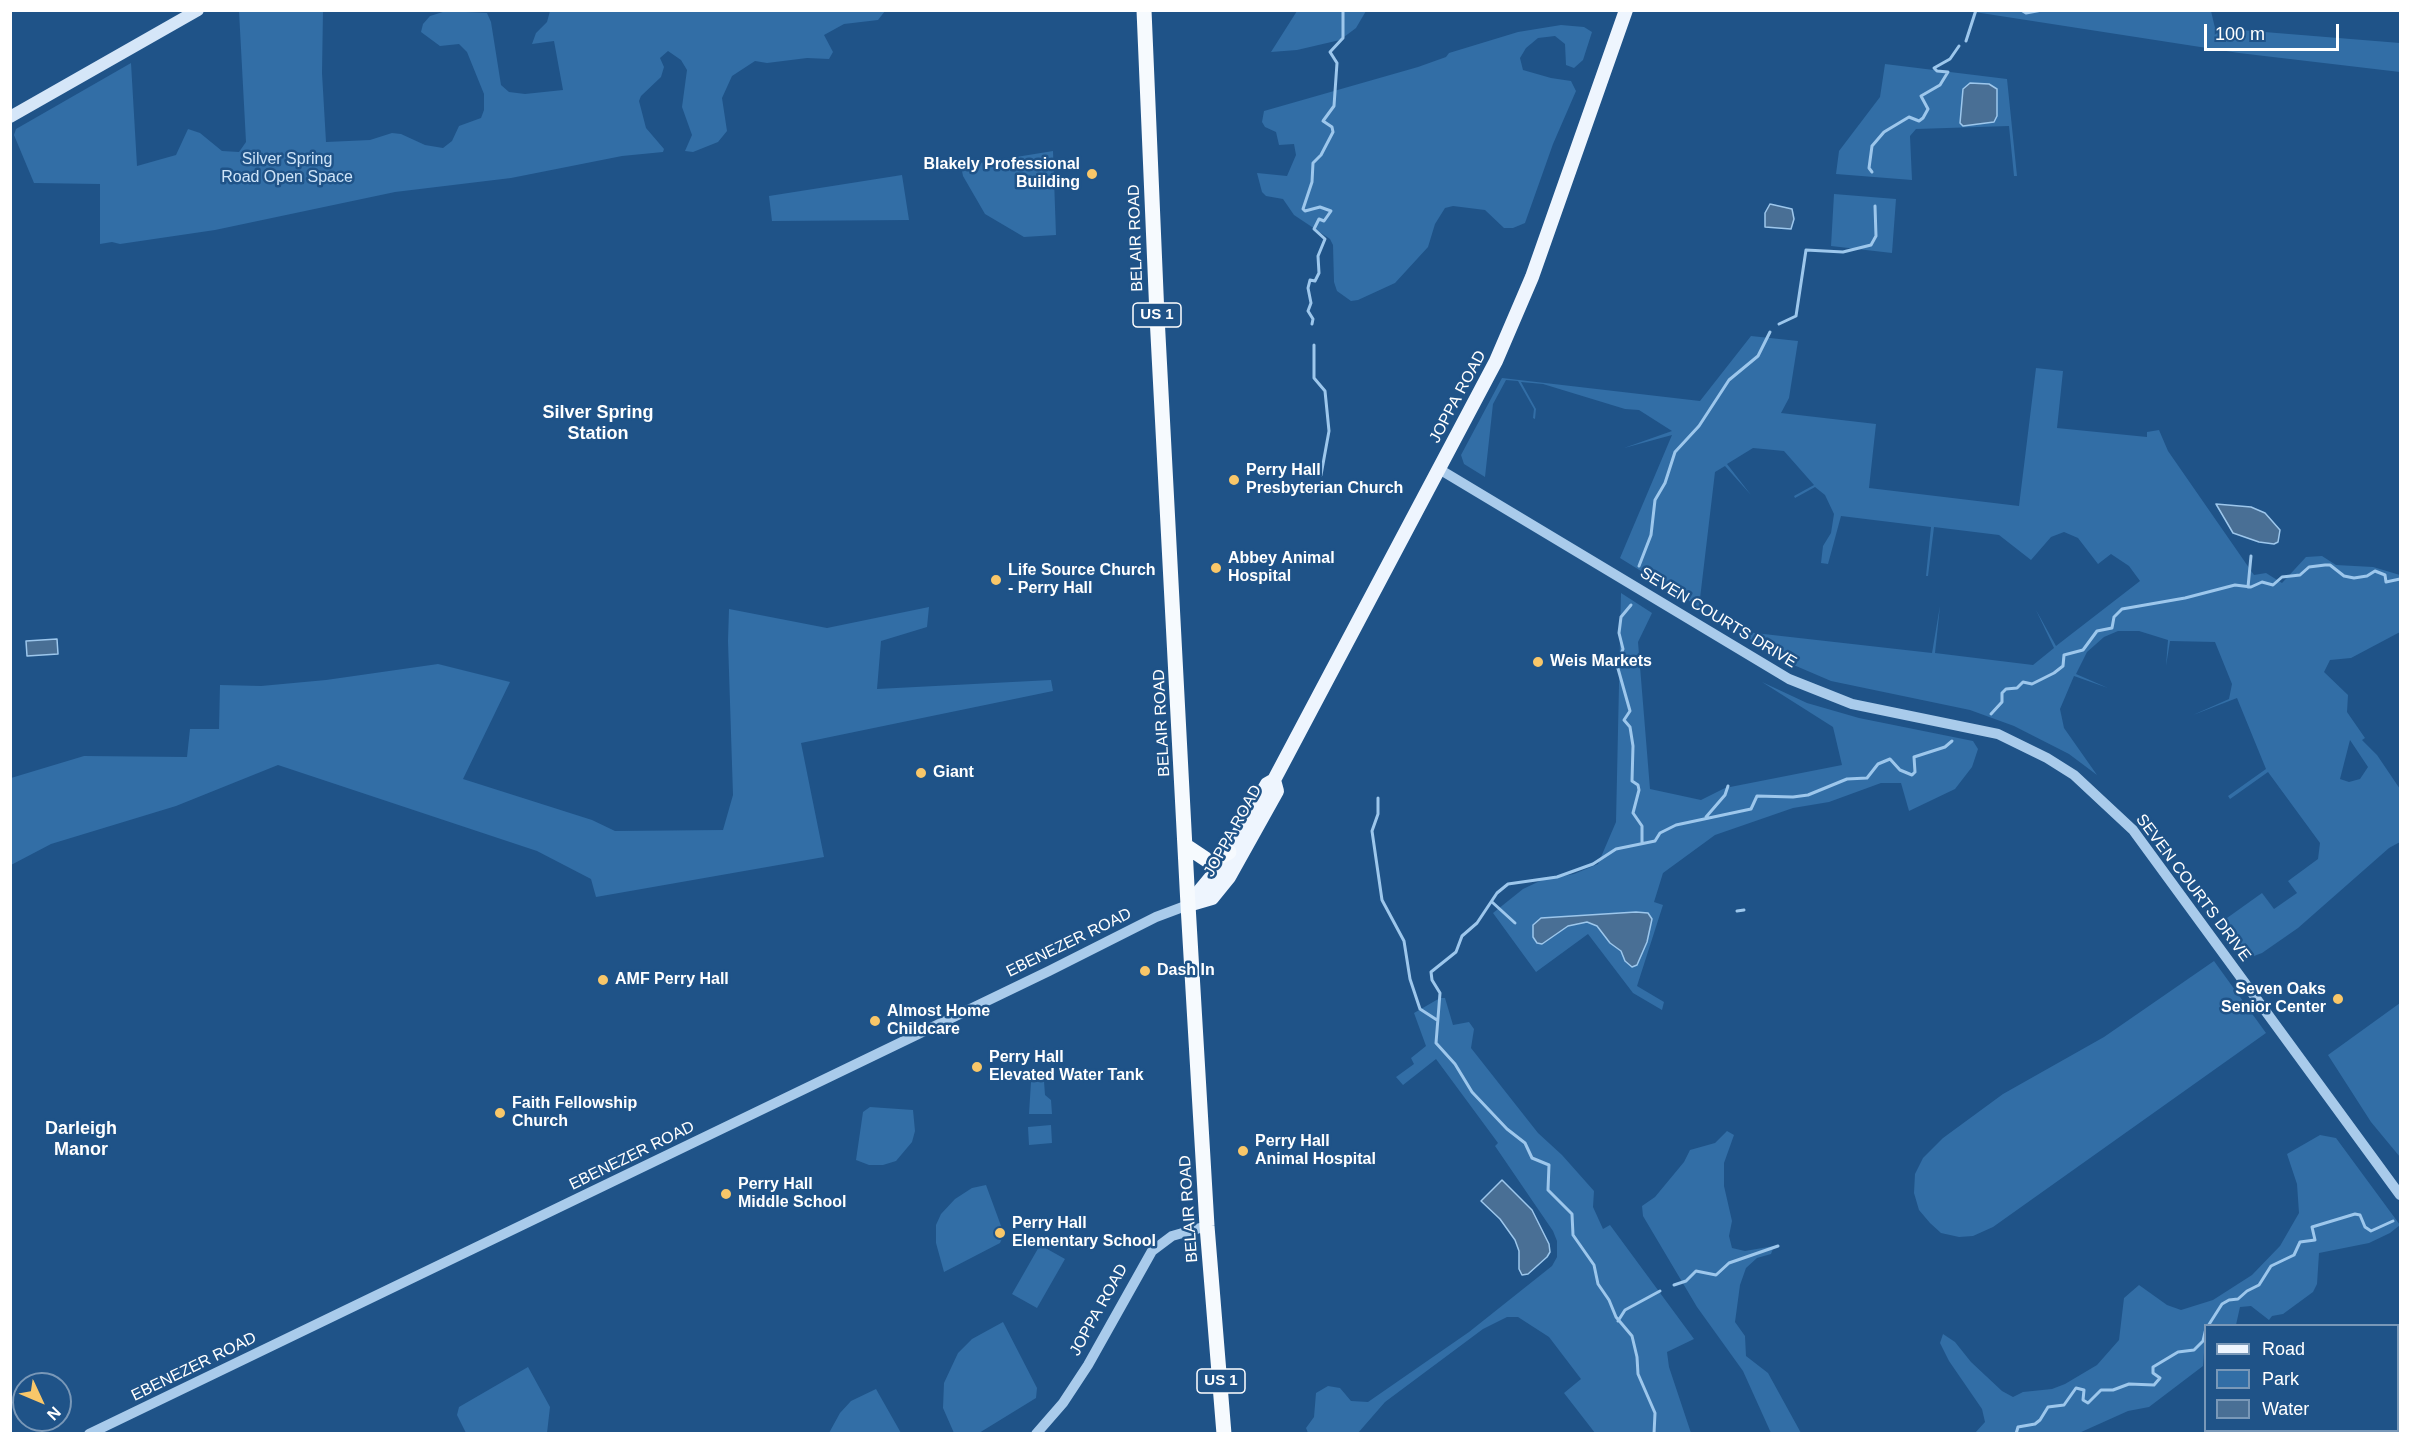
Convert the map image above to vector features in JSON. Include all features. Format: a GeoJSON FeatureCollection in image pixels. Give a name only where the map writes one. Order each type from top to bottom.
{"type":"FeatureCollection","features":[{"type":"Feature","properties":{"kind":"highway","name":"BELAIR ROAD"},"geometry":{"type":"LineString","coordinates":[[1144,10],[1157,317],[1188,905],[1207,1226],[1224,1434]]}},
{"type":"Feature","properties":{"kind":"highway"},"geometry":{"type":"LineString","coordinates":[[1186,846],[1210,862],[1229,852]]}},
{"type":"Feature","properties":{"kind":"main road"},"geometry":{"type":"LineString","coordinates":[[10,117],[198,10]]}},
{"type":"Feature","properties":{"kind":"main road","name":"JOPPA ROAD"},"geometry":{"type":"LineString","coordinates":[[1188,905],[1229,852],[1267,784],[1274,780],[1496,361],[1525,295],[1626,10]]}},
{"type":"Feature","properties":{"kind":"main road","name":"JOPPA ROAD"},"geometry":{"type":"LineString","coordinates":[[1188,905],[1212,898],[1229,877],[1277,791],[1274,780]]}},
{"type":"Feature","properties":{"kind":"street","name":"SEVEN COURTS DRIVE"},"geometry":{"type":"LineString","coordinates":[[1439,469],[1789,679],[1852,704],[1998,734],[2074,775],[2133,830],[2400,1195]]}},
{"type":"Feature","properties":{"kind":"street","name":"EBENEZER ROAD"},"geometry":{"type":"LineString","coordinates":[[89,1434],[1049,971],[1156,916],[1188,905]]}},
{"type":"Feature","properties":{"kind":"street","name":"JOPPA ROAD"},"geometry":{"type":"LineString","coordinates":[[1036,1434],[1063,1402],[1088,1365],[1152,1251],[1172,1236],[1207,1226]]}},
{"type":"Feature","properties":{"kind":"green space","name":"Silver Spring Road Open Space"},"geometry":{"type":"Polygon","coordinates":[[[239,11],[323,11],[322,73],[326,142],[370,140],[392,133],[401,134],[425,145],[443,148],[452,141],[459,126],[481,118],[484,110],[484,94],[467,52],[459,44],[440,46],[421,32],[423,24],[430,16],[446,11],[487,13],[491,22],[501,85],[509,92],[525,94],[563,90],[554,41],[532,44],[536,33],[547,22],[550,11],[885,11],[878,20],[844,24],[824,35],[833,52],[829,59],[807,58],[767,63],[755,61],[732,76],[722,98],[727,131],[718,142],[693,152],[685,151],[692,135],[682,107],[687,70],[681,60],[668,51],[660,58],[664,67],[661,77],[641,96],[639,101],[646,128],[664,149],[663,152],[622,156],[511,178],[395,192],[215,230],[120,244],[112,242],[100,244],[100,184],[34,183],[14,135],[16,129],[131,63],[137,166],[176,155],[188,129],[200,133],[222,151],[239,152],[246,142],[239,11]]]}},
{"type":"Feature","properties":{"kind":"green space"},"geometry":{"type":"Polygon","coordinates":[[[1297,11],[1366,11],[1356,28],[1340,40],[1297,50],[1271,52],[1297,11]]]}},
{"type":"Feature","properties":{"kind":"green space"},"geometry":{"type":"Polygon","coordinates":[[[1968,11],[2211,11],[2215,28],[2400,43],[2400,72],[2239,53],[1968,11]]]}},
{"type":"Feature","properties":{"kind":"green space"},"geometry":{"type":"Polygon","coordinates":[[[1561,25],[1584,27],[1592,32],[1583,60],[1574,68],[1566,65],[1565,44],[1555,36],[1538,38],[1526,48],[1520,58],[1523,70],[1571,81],[1576,91],[1553,144],[1525,223],[1513,228],[1504,228],[1485,210],[1453,206],[1445,208],[1435,224],[1428,247],[1395,283],[1351,301],[1337,291],[1334,282],[1333,245],[1330,239],[1294,215],[1283,199],[1266,196],[1262,192],[1257,173],[1287,176],[1296,155],[1294,144],[1279,145],[1276,132],[1265,127],[1262,122],[1264,111],[1418,67],[1446,57],[1449,53],[1518,32],[1561,25]]]}},
{"type":"Feature","properties":{"kind":"green space"},"geometry":{"type":"Polygon","coordinates":[[[1885,64],[2007,79],[2017,176],[2014,176],[2009,126],[1916,129],[1910,136],[1912,180],[1836,174],[1839,151],[1880,97],[1885,64]]]}},
{"type":"Feature","properties":{"kind":"green space"},"geometry":{"type":"Polygon","coordinates":[[[1053,151],[1056,235],[1024,237],[985,214],[963,176],[961,166],[1053,151]]]}},
{"type":"Feature","properties":{"kind":"green space"},"geometry":{"type":"Polygon","coordinates":[[[902,175],[909,220],[772,221],[769,196],[902,175]]]}},
{"type":"Feature","properties":{"kind":"green space"},"geometry":{"type":"Polygon","coordinates":[[[1834,194],[1896,199],[1892,253],[1831,246],[1834,194]]]}},
{"type":"Feature","properties":{"kind":"green space"},"geometry":{"type":"Polygon","coordinates":[[[1751,336],[1798,341],[1789,398],[1781,413],[1876,424],[1869,488],[2019,506],[2036,368],[2063,371],[2057,428],[2147,437],[2147,432],[2159,430],[2168,451],[2254,575],[2266,573],[2282,583],[2306,557],[2322,556],[2336,565],[2373,567],[2400,575],[2400,632],[2351,658],[2330,660],[2324,672],[2348,695],[2347,712],[2365,738],[2362,740],[2377,755],[2400,789],[2400,842],[2389,848],[2298,928],[2262,953],[2254,956],[2250,952],[2244,956],[2220,923],[2262,893],[2274,909],[2297,893],[2288,881],[2318,859],[2320,843],[2268,772],[2230,799],[2228,796],[2266,769],[2237,698],[2193,715],[2229,699],[2232,684],[2215,642],[2170,641],[2166,666],[2168,640],[2139,631],[2118,631],[2104,637],[2087,652],[2076,674],[2108,688],[2074,676],[2060,709],[2064,728],[2097,775],[2069,754],[2014,726],[1970,710],[1831,681],[1789,663],[1737,631],[1932,653],[1940,606],[1935,653],[2033,665],[2054,648],[2036,610],[2056,646],[2140,581],[2129,566],[2111,554],[2098,564],[2078,538],[2064,532],[2051,537],[2031,560],[1999,535],[1934,527],[1928,576],[1926,576],[1931,527],[1841,516],[1828,564],[1821,563],[1823,546],[1831,533],[1834,514],[1825,495],[1815,487],[1795,498],[1794,496],[1814,485],[1784,451],[1753,448],[1727,464],[1751,495],[1725,466],[1715,472],[1699,607],[1620,558],[1672,435],[1624,448],[1672,431],[1639,410],[1625,409],[1543,384],[1521,382],[1536,409],[1535,419],[1533,418],[1534,409],[1518,381],[1506,380],[1493,404],[1485,477],[1464,464],[1461,455],[1502,378],[1700,401],[1751,336]],[[2350,740],[2340,779],[2349,782],[2360,779],[2368,767],[2350,740]]]}},
{"type":"Feature","properties":{"kind":"green space"},"geometry":{"type":"Polygon","coordinates":[[[1621,593],[1652,613],[1638,642],[1650,789],[1701,800],[1725,788],[1842,765],[1833,727],[1762,682],[1807,703],[1859,718],[1973,741],[1978,749],[1972,767],[1955,789],[1909,811],[1901,783],[1881,783],[1829,802],[1793,808],[1715,835],[1663,873],[1654,902],[1663,905],[1637,986],[1664,1002],[1662,1010],[1633,993],[1588,934],[1536,972],[1493,913],[1523,889],[1542,880],[1574,874],[1598,864],[1616,822],[1621,593]]]}},
{"type":"Feature","properties":{"kind":"green space"},"geometry":{"type":"Polygon","coordinates":[[[929,607],[927,627],[881,641],[877,689],[1051,680],[1053,691],[801,743],[824,857],[596,897],[591,879],[537,851],[278,765],[176,806],[51,844],[11,865],[11,778],[84,756],[187,757],[190,729],[219,729],[220,685],[261,686],[326,680],[438,664],[510,682],[463,779],[592,820],[615,831],[723,830],[733,795],[729,609],[827,628],[929,607]]]}},
{"type":"Feature","properties":{"kind":"green space"},"geometry":{"type":"Polygon","coordinates":[[[2214,961],[2266,1033],[1993,1227],[1973,1236],[1959,1237],[1941,1233],[1930,1223],[1919,1210],[1914,1193],[1915,1174],[1923,1158],[1943,1138],[2003,1094],[2104,1037],[2214,961]]]}},
{"type":"Feature","properties":{"kind":"green space"},"geometry":{"type":"Polygon","coordinates":[[[1440,998],[1445,998],[1453,1025],[1469,1022],[1474,1029],[1471,1048],[1538,1133],[1562,1155],[1594,1191],[1593,1207],[1603,1229],[1610,1225],[1694,1339],[1667,1352],[1669,1367],[1691,1433],[1595,1433],[1564,1393],[1581,1379],[1549,1337],[1518,1317],[1507,1317],[1483,1329],[1385,1402],[1358,1433],[1308,1433],[1306,1428],[1314,1417],[1316,1393],[1328,1386],[1340,1388],[1351,1401],[1368,1402],[1469,1332],[1552,1266],[1557,1257],[1557,1241],[1553,1231],[1495,1146],[1498,1143],[1436,1059],[1403,1085],[1396,1077],[1414,1064],[1411,1058],[1426,1046],[1414,1013],[1440,998]]]}},
{"type":"Feature","properties":{"kind":"green space"},"geometry":{"type":"Polygon","coordinates":[[[2400,1003],[2400,1157],[2371,1122],[2328,1055],[2400,1003]]]}},
{"type":"Feature","properties":{"kind":"green space"},"geometry":{"type":"Polygon","coordinates":[[[1044,1081],[1045,1095],[1051,1100],[1052,1114],[1029,1114],[1031,1082],[1044,1081]]]}},
{"type":"Feature","properties":{"kind":"green space"},"geometry":{"type":"Polygon","coordinates":[[[870,1107],[913,1110],[915,1131],[912,1142],[896,1161],[883,1165],[869,1165],[856,1160],[863,1112],[870,1107]]]}},
{"type":"Feature","properties":{"kind":"green space"},"geometry":{"type":"Polygon","coordinates":[[[1051,1125],[1052,1143],[1029,1145],[1028,1127],[1051,1125]]]}},
{"type":"Feature","properties":{"kind":"green space"},"geometry":{"type":"Polygon","coordinates":[[[1727,1131],[1734,1135],[1724,1163],[1724,1186],[1732,1221],[1729,1236],[1732,1248],[1745,1251],[1774,1246],[1771,1254],[1757,1258],[1746,1268],[1740,1285],[1735,1322],[1745,1336],[1746,1356],[1768,1373],[1801,1433],[1771,1433],[1743,1371],[1697,1307],[1643,1216],[1642,1206],[1655,1197],[1684,1162],[1690,1150],[1715,1143],[1727,1131]]]}},
{"type":"Feature","properties":{"kind":"green space"},"geometry":{"type":"Polygon","coordinates":[[[2320,1135],[2336,1138],[2400,1225],[2390,1233],[2369,1243],[2319,1253],[2317,1284],[2313,1292],[2283,1314],[2272,1316],[2269,1320],[2251,1306],[2240,1307],[2236,1324],[2204,1324],[2203,1366],[2149,1407],[2128,1411],[2079,1433],[1975,1433],[1985,1422],[1982,1409],[1949,1361],[1940,1343],[1943,1334],[1955,1342],[1971,1362],[2002,1391],[2013,1397],[2023,1392],[2052,1389],[2065,1384],[2097,1365],[2119,1340],[2124,1298],[2139,1285],[2167,1305],[2181,1310],[2213,1300],[2252,1275],[2280,1246],[2299,1213],[2297,1184],[2287,1154],[2320,1135]]]}},
{"type":"Feature","properties":{"kind":"green space"},"geometry":{"type":"Polygon","coordinates":[[[986,1185],[1004,1234],[1000,1243],[944,1272],[936,1243],[936,1225],[941,1214],[955,1199],[972,1188],[986,1185]]]}},
{"type":"Feature","properties":{"kind":"green space"},"geometry":{"type":"Polygon","coordinates":[[[1040,1245],[1065,1259],[1037,1308],[1012,1294],[1040,1245]]]}},
{"type":"Feature","properties":{"kind":"green space"},"geometry":{"type":"Polygon","coordinates":[[[1003,1322],[1037,1388],[1036,1398],[979,1433],[954,1433],[943,1408],[944,1383],[958,1353],[972,1339],[1003,1322]]]}},
{"type":"Feature","properties":{"kind":"green space"},"geometry":{"type":"Polygon","coordinates":[[[528,1367],[550,1407],[547,1433],[466,1433],[457,1415],[459,1407],[528,1367]]]}},
{"type":"Feature","properties":{"kind":"green space"},"geometry":{"type":"Polygon","coordinates":[[[876,1389],[901,1433],[829,1433],[840,1413],[851,1401],[876,1389]]]}},
{"type":"Feature","properties":{"kind":"water"},"geometry":{"type":"Polygon","coordinates":[[[1970,83],[1989,84],[1997,89],[1997,116],[1994,122],[1963,126],[1960,123],[1963,89],[1970,83]]]}},
{"type":"Feature","properties":{"kind":"water"},"geometry":{"type":"Polygon","coordinates":[[[1770,204],[1792,209],[1794,219],[1791,229],[1765,227],[1765,213],[1770,204]]]}},
{"type":"Feature","properties":{"kind":"water"},"geometry":{"type":"Polygon","coordinates":[[[2216,504],[2251,507],[2265,513],[2280,530],[2278,542],[2274,544],[2259,542],[2233,533],[2216,504]]]}},
{"type":"Feature","properties":{"kind":"water"},"geometry":{"type":"Polygon","coordinates":[[[57,639],[58,654],[27,656],[26,641],[57,639]]]}},
{"type":"Feature","properties":{"kind":"water"},"geometry":{"type":"Polygon","coordinates":[[[1648,913],[1652,919],[1647,942],[1637,965],[1632,967],[1625,961],[1621,951],[1610,943],[1597,926],[1587,922],[1568,926],[1542,944],[1537,943],[1533,937],[1533,925],[1541,918],[1648,913]]]}},
{"type":"Feature","properties":{"kind":"water"},"geometry":{"type":"Polygon","coordinates":[[[1502,1180],[1532,1210],[1549,1244],[1550,1252],[1547,1257],[1528,1274],[1522,1275],[1519,1269],[1519,1251],[1515,1240],[1500,1219],[1481,1201],[1502,1180]]]}},
{"type":"Feature","properties":{"kind":"waterway"},"geometry":{"type":"LineString","coordinates":[[1312,324],[1313,319],[1308,311],[1311,303],[1308,288],[1310,280],[1315,281],[1319,273],[1318,256],[1325,239],[1314,229],[1319,219],[1324,221],[1331,211],[1320,207],[1305,211],[1303,209],[1312,182],[1313,163],[1321,155],[1333,132],[1332,127],[1323,121],[1334,106],[1337,63],[1330,52],[1343,38],[1343,10]]}},
{"type":"Feature","properties":{"kind":"waterway"},"geometry":{"type":"LineString","coordinates":[[1966,41],[1976,10]]}},
{"type":"Feature","properties":{"kind":"waterway"},"geometry":{"type":"LineString","coordinates":[[2021,10],[2026,13],[2042,10]]}},
{"type":"Feature","properties":{"kind":"waterway"},"geometry":{"type":"LineString","coordinates":[[1872,172],[1869,168],[1872,146],[1884,132],[1909,117],[1919,121],[1923,118],[1928,109],[1921,96],[1940,85],[1948,72],[1937,71],[1934,68],[1950,59],[1959,46]]}},
{"type":"Feature","properties":{"kind":"waterway"},"geometry":{"type":"LineString","coordinates":[[1779,324],[1796,316],[1806,250],[1843,252],[1871,245],[1876,236],[1875,206]]}},
{"type":"Feature","properties":{"kind":"waterway"},"geometry":{"type":"LineString","coordinates":[[1639,566],[1651,535],[1655,500],[1665,483],[1675,452],[1699,426],[1729,380],[1758,356],[1770,332]]}},
{"type":"Feature","properties":{"kind":"waterway"},"geometry":{"type":"LineString","coordinates":[[1314,345],[1314,378],[1325,391],[1329,431],[1321,475]]}},
{"type":"Feature","properties":{"kind":"waterway"},"geometry":{"type":"LineString","coordinates":[[2248,587],[2251,556]]}},
{"type":"Feature","properties":{"kind":"waterway"},"geometry":{"type":"LineString","coordinates":[[1991,714],[2002,702],[2002,693],[2006,689],[2017,688],[2023,682],[2032,684],[2054,673],[2063,666],[2064,655],[2083,650],[2097,631],[2112,628],[2114,617],[2122,609],[2185,598],[2235,585],[2251,587],[2262,582],[2273,585],[2282,577],[2300,575],[2309,567],[2325,565],[2330,565],[2344,576],[2354,578],[2367,576],[2375,571],[2385,575],[2386,582],[2400,579]]}},
{"type":"Feature","properties":{"kind":"waterway"},"geometry":{"type":"LineString","coordinates":[[1631,605],[1621,617],[1619,633],[1623,649],[1617,665],[1630,711],[1624,720],[1630,727],[1633,746],[1632,781],[1638,785],[1639,790],[1633,813],[1642,826],[1642,843]]}},
{"type":"Feature","properties":{"kind":"waterway"},"geometry":{"type":"LineString","coordinates":[[1654,1434],[1655,1413],[1638,1374],[1632,1336],[1616,1317],[1609,1300],[1598,1284],[1594,1265],[1573,1235],[1572,1214],[1548,1190],[1549,1165],[1532,1158],[1525,1143],[1507,1129],[1472,1092],[1455,1064],[1436,1043],[1440,993],[1432,980],[1431,972],[1456,952],[1462,936],[1477,923],[1497,893],[1508,884],[1557,877],[1593,864],[1616,849],[1655,841],[1660,833],[1676,825],[1751,809],[1757,796],[1808,795],[1847,779],[1867,778],[1878,764],[1890,759],[1900,770],[1912,775],[1915,772],[1914,757],[1945,747],[1952,741]]}},
{"type":"Feature","properties":{"kind":"waterway"},"geometry":{"type":"LineString","coordinates":[[1706,817],[1725,795],[1728,786]]}},
{"type":"Feature","properties":{"kind":"waterway"},"geometry":{"type":"LineString","coordinates":[[1378,798],[1378,814],[1372,831],[1382,900],[1404,941],[1410,979],[1420,1009],[1437,1020]]}},
{"type":"Feature","properties":{"kind":"waterway"},"geometry":{"type":"LineString","coordinates":[[1492,902],[1515,923]]}},
{"type":"Feature","properties":{"kind":"waterway"},"geometry":{"type":"LineString","coordinates":[[1737,911],[1744,910]]}},
{"type":"Feature","properties":{"kind":"waterway"},"geometry":{"type":"LineString","coordinates":[[2209,1324],[2222,1304],[2238,1299],[2259,1285],[2271,1266],[2294,1255],[2300,1242],[2315,1240],[2312,1227],[2355,1214],[2360,1215],[2365,1227],[2371,1231],[2393,1221]]}},
{"type":"Feature","properties":{"kind":"waterway"},"geometry":{"type":"LineString","coordinates":[[1674,1285],[1686,1281],[1696,1271],[1716,1275],[1729,1263],[1778,1246]]}},
{"type":"Feature","properties":{"kind":"waterway"},"geometry":{"type":"LineString","coordinates":[[1618,1321],[1625,1310],[1660,1291]]}},
{"type":"Feature","properties":{"kind":"waterway"},"geometry":{"type":"LineString","coordinates":[[2016,1434],[2018,1427],[2035,1424],[2040,1420],[2048,1407],[2064,1405],[2076,1388],[2084,1390],[2083,1400],[2088,1403],[2101,1390],[2113,1390],[2129,1384],[2154,1385],[2160,1378],[2153,1373],[2153,1367],[2178,1352],[2194,1350],[2204,1337]]}},
{"type":"Feature","properties":{"kind":"place","name":"Blakely Professional Building"},"geometry":{"type":"Point","coordinates":[1092,174]}},
{"type":"Feature","properties":{"kind":"place","name":"Perry Hall Presbyterian Church"},"geometry":{"type":"Point","coordinates":[1234,480]}},
{"type":"Feature","properties":{"kind":"place","name":"Abbey Animal Hospital"},"geometry":{"type":"Point","coordinates":[1216,568]}},
{"type":"Feature","properties":{"kind":"place","name":"Life Source Church - Perry Hall"},"geometry":{"type":"Point","coordinates":[996,580]}},
{"type":"Feature","properties":{"kind":"place","name":"Weis Markets"},"geometry":{"type":"Point","coordinates":[1538,662]}},
{"type":"Feature","properties":{"kind":"place","name":"Giant"},"geometry":{"type":"Point","coordinates":[921,773]}},
{"type":"Feature","properties":{"kind":"place","name":"Dash In"},"geometry":{"type":"Point","coordinates":[1145,971]}},
{"type":"Feature","properties":{"kind":"place","name":"AMF Perry Hall"},"geometry":{"type":"Point","coordinates":[603,980]}},
{"type":"Feature","properties":{"kind":"place","name":"Seven Oaks Senior Center"},"geometry":{"type":"Point","coordinates":[2338,999]}},
{"type":"Feature","properties":{"kind":"place","name":"Almost Home Childcare"},"geometry":{"type":"Point","coordinates":[875,1021]}},
{"type":"Feature","properties":{"kind":"place","name":"Perry Hall Elevated Water Tank"},"geometry":{"type":"Point","coordinates":[977,1067]}},
{"type":"Feature","properties":{"kind":"place","name":"Faith Fellowship Church"},"geometry":{"type":"Point","coordinates":[500,1113]}},
{"type":"Feature","properties":{"kind":"place","name":"Perry Hall Animal Hospital"},"geometry":{"type":"Point","coordinates":[1243,1151]}},
{"type":"Feature","properties":{"kind":"place","name":"Perry Hall Middle School"},"geometry":{"type":"Point","coordinates":[726,1194]}},
{"type":"Feature","properties":{"kind":"place","name":"Perry Hall Elementary School"},"geometry":{"type":"Point","coordinates":[1000,1233]}},
{"type":"Feature","properties":{"kind":"district","name":"Silver Spring Station"},"geometry":{"type":"Point","coordinates":[598,423]}},
{"type":"Feature","properties":{"kind":"district","name":"Darleigh Manor"},"geometry":{"type":"Point","coordinates":[81,1139]}}]}
